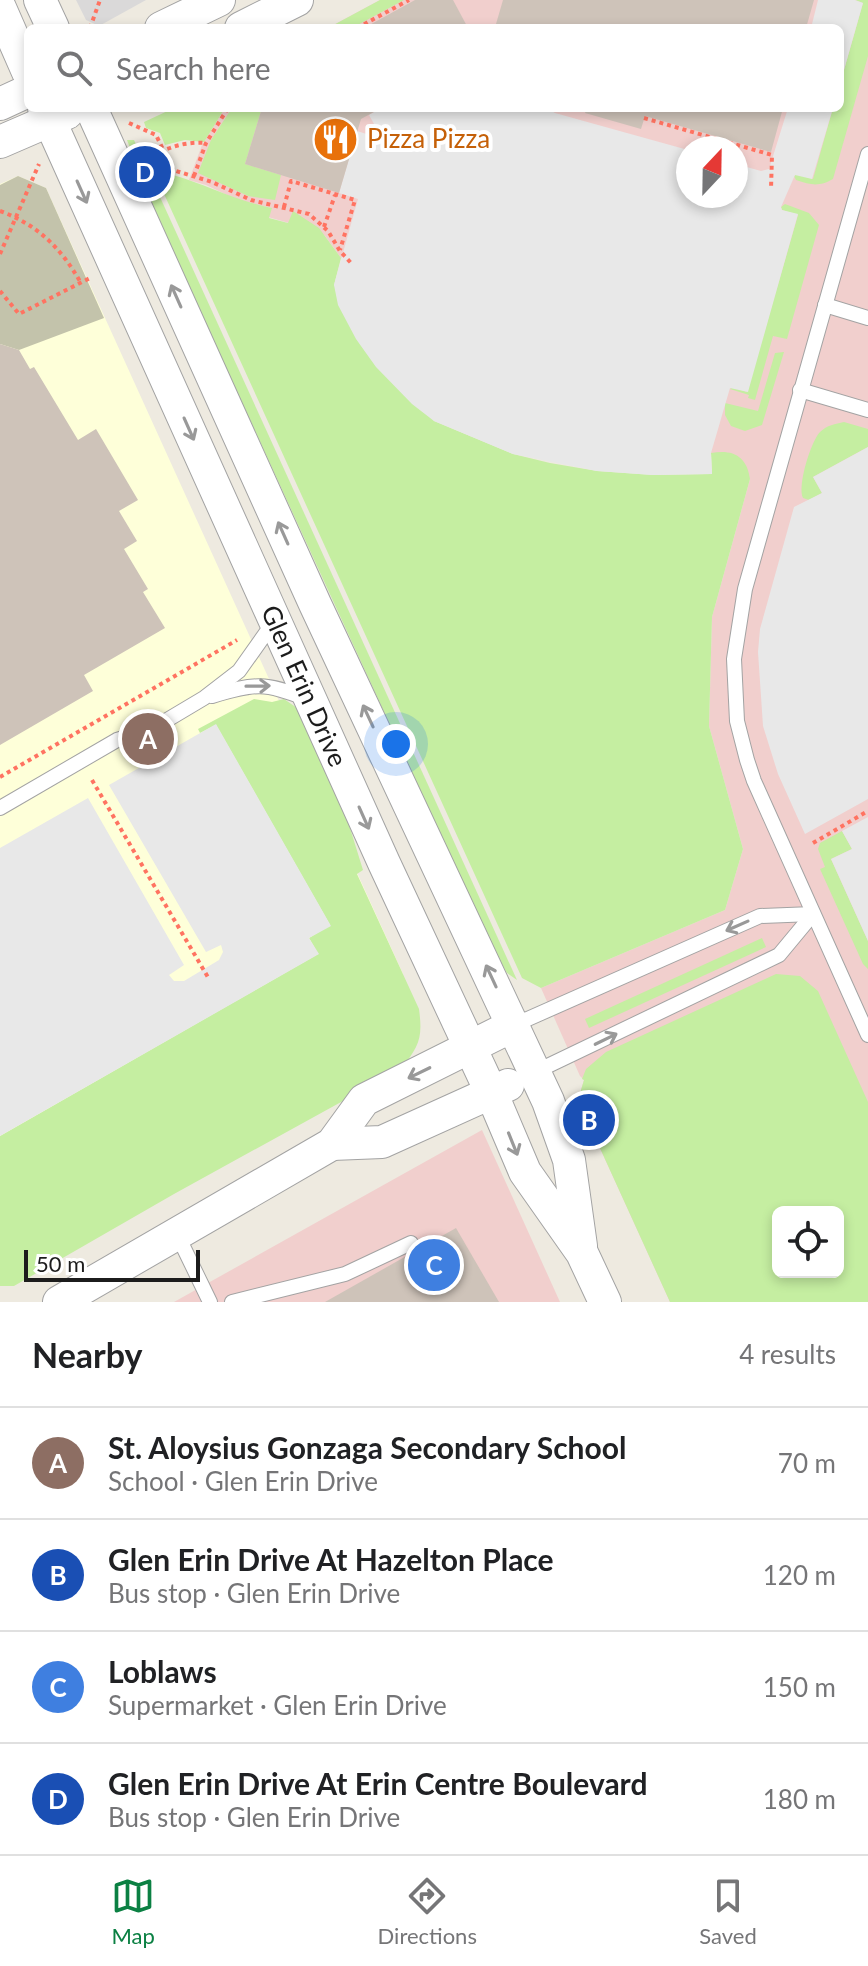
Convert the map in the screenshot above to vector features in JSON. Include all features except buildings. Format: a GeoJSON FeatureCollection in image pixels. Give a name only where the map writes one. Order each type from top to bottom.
{"type":"FeatureCollection","features":[{"type":"Feature","properties":{"kind":"street"},"geometry":{"type":"LineString","coordinates":[[40,0],[51,24]]}},
{"type":"Feature","properties":{"kind":"street"},"geometry":{"type":"LineString","coordinates":[[169,24],[219,0]]}},
{"type":"Feature","properties":{"kind":"street"},"geometry":{"type":"LineString","coordinates":[[249,24],[297,0]]}},
{"type":"Feature","properties":{"kind":"street"},"geometry":{"type":"LineString","coordinates":[[0,8],[24,63]]}},
{"type":"Feature","properties":{"kind":"street"},"geometry":{"type":"LineString","coordinates":[[0,104],[24,93]]}},
{"type":"Feature","properties":{"kind":"street"},"geometry":{"type":"LineString","coordinates":[[0,142],[57,112]]}},
{"type":"Feature","properties":{"kind":"street","name":"Glen Erin Drive"},"geometry":{"type":"LineString","coordinates":[[57,112],[275,620],[525,1172],[582,1253],[605,1302]]}},
{"type":"Feature","properties":{"kind":"street","name":"Glen Erin Drive"},"geometry":{"type":"LineString","coordinates":[[93,112],[315,604],[535,1072],[569,1160],[582,1253]]}},
{"type":"Feature","properties":{"kind":"street"},"geometry":{"type":"LineString","coordinates":[[59,1302],[332,1144],[364,1100],[514,1025]]}},
{"type":"Feature","properties":{"kind":"street"},"geometry":{"type":"LineString","coordinates":[[332,1144],[382,1142],[535,1072]]}},
{"type":"Feature","properties":{"kind":"lane"},"geometry":{"type":"LineString","coordinates":[[868,154],[745,589],[734,659],[737,721],[747,760],[868,1035]]}},
{"type":"Feature","properties":{"kind":"lane"},"geometry":{"type":"LineString","coordinates":[[825,305],[868,318]]}},
{"type":"Feature","properties":{"kind":"lane"},"geometry":{"type":"LineString","coordinates":[[800,390],[868,410]]}},
{"type":"Feature","properties":{"kind":"lane"},"geometry":{"type":"LineString","coordinates":[[0,808],[117,740],[152,729],[204,698],[239,671],[275,620]]}},
{"type":"Feature","properties":{"kind":"lane"},"geometry":{"type":"LineString","coordinates":[[204,698],[248,685],[275,686],[311,700]]}},
{"type":"Feature","properties":{"kind":"lane"},"geometry":{"type":"LineString","coordinates":[[514,1025],[760,916],[813,914]]}},
{"type":"Feature","properties":{"kind":"lane"},"geometry":{"type":"LineString","coordinates":[[535,1072],[779,955],[813,914]]}},
{"type":"Feature","properties":{"kind":"lane"},"geometry":{"type":"LineString","coordinates":[[177,1234],[210,1302]]}},
{"type":"Feature","properties":{"kind":"lane"},"geometry":{"type":"LineString","coordinates":[[232,1302],[345,1274],[411,1243]]}},
{"type":"Feature","properties":{"kind":"path"},"geometry":{"type":"LineString","coordinates":[[91,24],[100,0]]}},
{"type":"Feature","properties":{"kind":"path"},"geometry":{"type":"LineString","coordinates":[[364,24],[409,0]]}},
{"type":"Feature","properties":{"kind":"path"},"geometry":{"type":"LineString","coordinates":[[194,176],[206,143],[225,112]]}},
{"type":"Feature","properties":{"kind":"path"},"geometry":{"type":"LineString","coordinates":[[644,118],[772,155],[771,189]]}},
{"type":"Feature","properties":{"kind":"path"},"geometry":{"type":"LineString","coordinates":[[129,123],[156,135],[173,170],[251,200],[309,214],[324,227],[352,264]]}},
{"type":"Feature","properties":{"kind":"path"},"geometry":{"type":"LineString","coordinates":[[145,158],[184,143],[206,143]]}},
{"type":"Feature","properties":{"kind":"path"},"geometry":{"type":"LineString","coordinates":[[0,254],[40,161]]}},
{"type":"Feature","properties":{"kind":"path"},"geometry":{"type":"LineString","coordinates":[[284,207],[291,181],[355,200],[340,251]]}},
{"type":"Feature","properties":{"kind":"path"},"geometry":{"type":"LineString","coordinates":[[324,227],[336,193]]}},
{"type":"Feature","properties":{"kind":"path"},"geometry":{"type":"LineString","coordinates":[[0,211],[42,233],[65,256],[81,283]]}},
{"type":"Feature","properties":{"kind":"path"},"geometry":{"type":"LineString","coordinates":[[0,291],[19,314],[90,278]]}},
{"type":"Feature","properties":{"kind":"path"},"geometry":{"type":"LineString","coordinates":[[0,777],[238,640]]}},
{"type":"Feature","properties":{"kind":"path"},"geometry":{"type":"LineString","coordinates":[[92,780],[209,979]]}},
{"type":"Feature","properties":{"kind":"path"},"geometry":{"type":"LineString","coordinates":[[813,843],[868,811]]}},
{"type":"Feature","properties":{"kind":"shaded area"},"geometry":{"type":"Polygon","coordinates":[[[76,0],[146,0],[103,24],[86,20],[76,0]]]}},
{"type":"Feature","properties":{"kind":"shaded area"},"geometry":{"type":"Polygon","coordinates":[[[380,0],[868,0],[868,1302],[670,1302],[584,1113],[581,1090],[584,1080],[541,988],[725,910],[743,849],[709,726],[712,617],[750,479],[711,453],[341,258],[325,236],[293,212],[289,223],[268,217],[271,208],[244,203],[189,180],[202,145],[223,112],[844,112],[844,24],[335,24],[380,0]]]}},
{"type":"Feature","properties":{"kind":"shaded area"},"geometry":{"type":"Polygon","coordinates":[[[818,0],[855,0],[863,3],[844,70],[844,24],[812,24],[818,0]]]}},
{"type":"Feature","properties":{"kind":"shaded area"},"geometry":{"type":"Polygon","coordinates":[[[374,112],[553,112],[676,147],[676,208],[748,208],[748,167],[761,171],[769,169],[787,112],[832,112],[812,179],[795,175],[781,207],[798,214],[748,392],[730,388],[711,453],[712,474],[653,475],[597,471],[513,454],[434,421],[412,404],[376,367],[356,339],[338,305],[334,285],[358,199],[339,193],[357,131],[376,137],[378,131],[369,115],[374,112]]]}},
{"type":"Feature","properties":{"kind":"shaded area"},"geometry":{"type":"Polygon","coordinates":[[[18,176],[46,188],[403,974],[0,1278],[0,184],[18,176]]]}},
{"type":"Feature","properties":{"kind":"shaded area"},"geometry":{"type":"Polygon","coordinates":[[[18,176],[46,188],[104,318],[19,350],[0,344],[0,185],[18,176]]]}},
{"type":"Feature","properties":{"kind":"shaded area"},"geometry":{"type":"Polygon","coordinates":[[[868,447],[868,799],[805,834],[778,774],[763,726],[758,652],[760,629],[794,507],[822,493],[813,477],[868,447]]]}},
{"type":"Feature","properties":{"kind":"shaded area"},"geometry":{"type":"Polygon","coordinates":[[[216,724],[331,926],[309,938],[319,954],[0,1136],[0,848],[88,798],[184,965],[169,975],[174,981],[184,981],[219,960],[223,952],[221,945],[206,952],[109,785],[216,724]]]}},
{"type":"Feature","properties":{"kind":"shaded area"},"geometry":{"type":"Polygon","coordinates":[[[868,817],[868,941],[831,859],[852,849],[842,831],[868,817]]]}},
{"type":"Feature","properties":{"kind":"shaded area"},"geometry":{"type":"Polygon","coordinates":[[[482,1130],[560,1302],[174,1302],[482,1130]]]}},
{"type":"Feature","properties":{"kind":"green space"},"geometry":{"type":"Polygon","coordinates":[[[380,0],[404,0],[359,24],[335,24],[380,0]]]}},
{"type":"Feature","properties":{"kind":"green space"},"geometry":{"type":"Polygon","coordinates":[[[855,0],[868,0],[868,56],[833,179],[819,184],[796,180],[794,176],[797,174],[813,179],[832,112],[844,112],[844,70],[863,3],[855,0]]]}},
{"type":"Feature","properties":{"kind":"green space"},"geometry":{"type":"Polygon","coordinates":[[[165,112],[223,112],[204,142],[185,140],[165,145],[160,133],[146,128],[144,122],[165,112]]]}},
{"type":"Feature","properties":{"kind":"green space"},"geometry":{"type":"Polygon","coordinates":[[[229,112],[261,112],[245,164],[281,175],[275,200],[248,196],[198,173],[211,140],[229,112]]]}},
{"type":"Feature","properties":{"kind":"green space"},"geometry":{"type":"Polygon","coordinates":[[[127,140],[134,140],[517,980],[507,973],[496,956],[150,202],[127,140]]]}},
{"type":"Feature","properties":{"kind":"green space"},"geometry":{"type":"Polygon","coordinates":[[[163,154],[173,175],[272,208],[269,218],[288,223],[293,211],[319,228],[341,258],[334,285],[434,421],[513,454],[597,471],[653,475],[712,474],[711,453],[726,452],[738,456],[746,465],[750,479],[712,617],[709,726],[743,849],[725,910],[541,988],[522,978],[149,161],[163,154]]]}},
{"type":"Feature","properties":{"kind":"green space"},"geometry":{"type":"Polygon","coordinates":[[[785,204],[809,213],[819,225],[787,339],[773,336],[755,400],[730,389],[733,387],[747,392],[798,215],[782,210],[785,204]]]}},
{"type":"Feature","properties":{"kind":"green space"},"geometry":{"type":"Polygon","coordinates":[[[784,352],[762,425],[745,431],[731,426],[725,415],[725,403],[758,411],[775,353],[784,352]]]}},
{"type":"Feature","properties":{"kind":"green space"},"geometry":{"type":"Polygon","coordinates":[[[844,422],[868,429],[868,447],[813,477],[822,493],[809,500],[803,498],[803,474],[816,437],[825,428],[844,422]]]}},
{"type":"Feature","properties":{"kind":"green space"},"geometry":{"type":"Polygon","coordinates":[[[254,699],[272,702],[284,699],[300,710],[341,799],[363,870],[357,874],[419,1009],[420,1035],[416,1048],[401,1069],[14,1286],[0,1286],[0,1136],[318,954],[309,938],[330,925],[216,725],[200,733],[198,729],[254,699]]]}},
{"type":"Feature","properties":{"kind":"green space"},"geometry":{"type":"Polygon","coordinates":[[[842,831],[852,849],[831,859],[868,941],[868,969],[820,869],[825,867],[818,849],[820,843],[842,831]]]}},
{"type":"Feature","properties":{"kind":"green space"},"geometry":{"type":"Polygon","coordinates":[[[762,938],[766,947],[589,1028],[585,1019],[762,938]]]}},
{"type":"Feature","properties":{"kind":"green space"},"geometry":{"type":"Polygon","coordinates":[[[776,974],[800,976],[818,991],[868,1102],[868,1302],[670,1302],[584,1113],[581,1090],[586,1069],[606,1052],[776,974]]]}},
{"type":"Feature","properties":{"kind":"place","name":"Pizza Pizza"},"geometry":{"type":"Point","coordinates":[336,139]}},
{"type":"Feature","properties":{"kind":"place","name":"Glen Erin Drive At Erin Centre Boulevard"},"geometry":{"type":"Point","coordinates":[145,172]}},
{"type":"Feature","properties":{"kind":"place","name":"St. Aloysius Gonzaga Secondary School"},"geometry":{"type":"Point","coordinates":[148,739]}},
{"type":"Feature","properties":{"kind":"place","name":"Glen Erin Drive At Hazelton Place"},"geometry":{"type":"Point","coordinates":[589,1120]}},
{"type":"Feature","properties":{"kind":"place","name":"Loblaws"},"geometry":{"type":"Point","coordinates":[434,1265]}}]}
